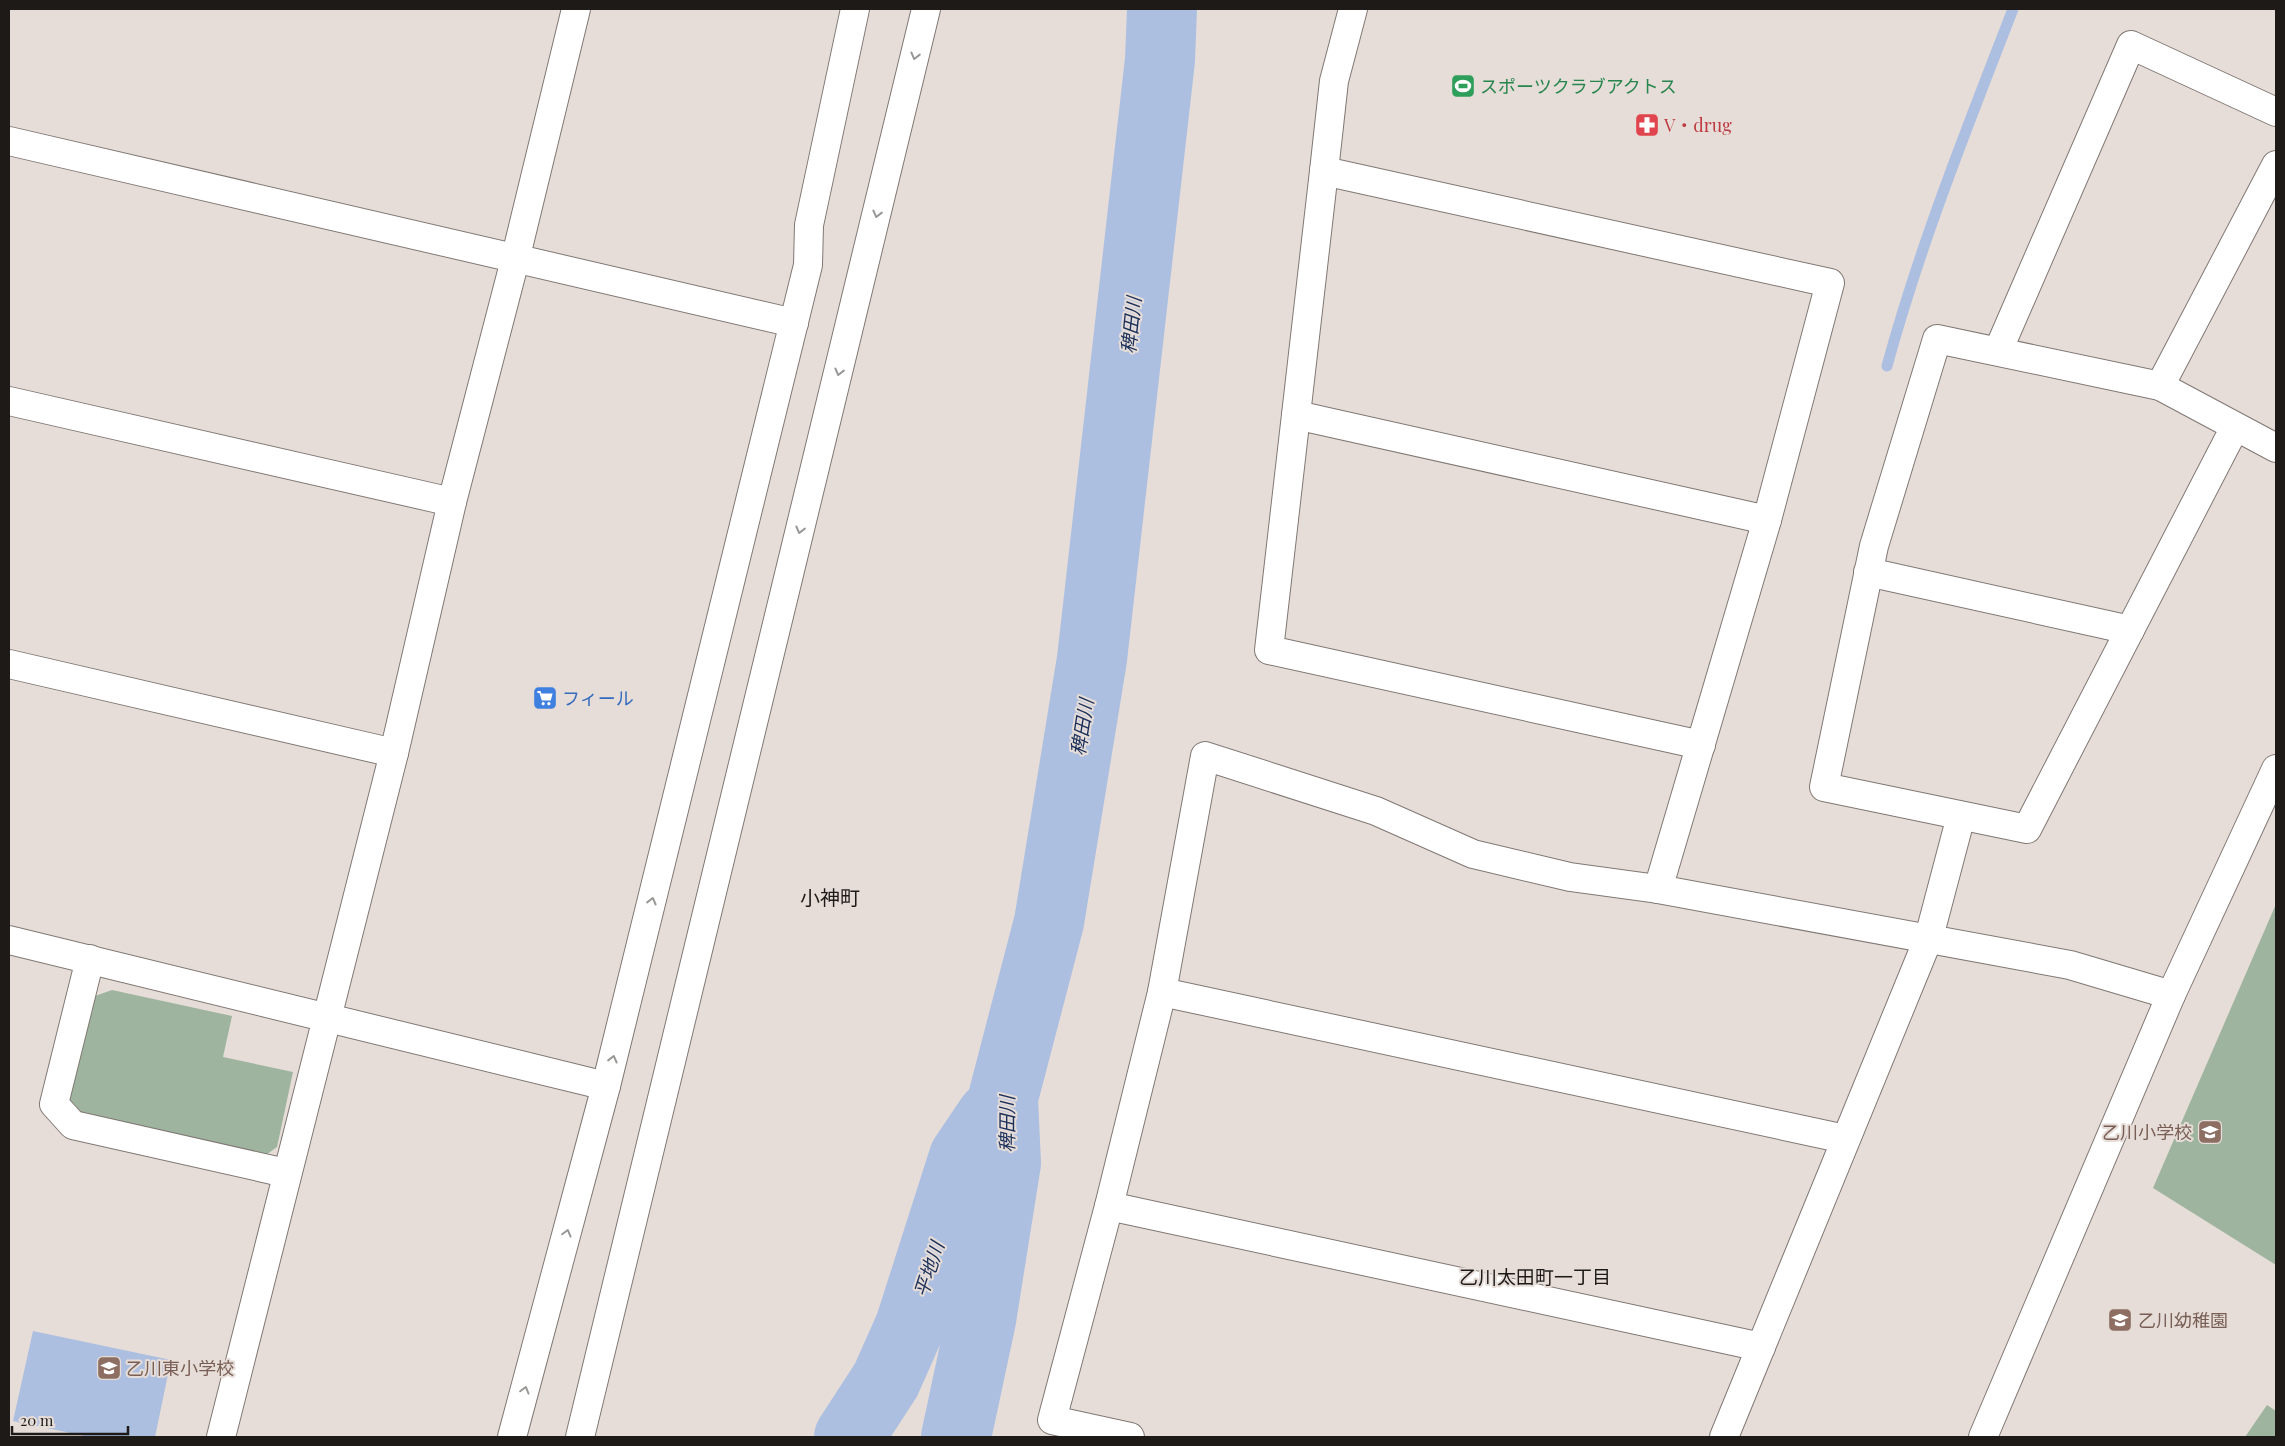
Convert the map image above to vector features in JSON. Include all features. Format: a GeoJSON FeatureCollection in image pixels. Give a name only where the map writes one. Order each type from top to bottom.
{"type":"FeatureCollection","features":[{"type":"Feature","properties":{"kind":"street"},"geometry":{"type":"LineString","coordinates":[[220,1437],[394,753],[452,502],[515,260],[573,9]]}},
{"type":"Feature","properties":{"kind":"street"},"geometry":{"type":"LineString","coordinates":[[512,1437],[606,1086],[808,265],[809,225],[855,9]]}},
{"type":"Feature","properties":{"kind":"street"},"geometry":{"type":"LineString","coordinates":[[580,1437],[926,9]]}},
{"type":"Feature","properties":{"kind":"street"},"geometry":{"type":"LineString","coordinates":[[1353,9],[1334,81],[1269,650],[1701,745]]}},
{"type":"Feature","properties":{"kind":"street"},"geometry":{"type":"LineString","coordinates":[[1998,351],[2131,44],[2276,112]]}},
{"type":"Feature","properties":{"kind":"street"},"geometry":{"type":"LineString","coordinates":[[9,141],[515,260],[794,323]]}},
{"type":"Feature","properties":{"kind":"street"},"geometry":{"type":"LineString","coordinates":[[2160,386],[2276,165]]}},
{"type":"Feature","properties":{"kind":"street"},"geometry":{"type":"LineString","coordinates":[[1324,171],[1830,283],[1767,520],[1658,889]]}},
{"type":"Feature","properties":{"kind":"street"},"geometry":{"type":"LineString","coordinates":[[2234,427],[2027,829],[1824,787],[1868,572],[1936,339],[2160,386],[2276,448]]}},
{"type":"Feature","properties":{"kind":"street"},"geometry":{"type":"LineString","coordinates":[[9,401],[452,502]]}},
{"type":"Feature","properties":{"kind":"street"},"geometry":{"type":"LineString","coordinates":[[1296,415],[1767,520]]}},
{"type":"Feature","properties":{"kind":"street"},"geometry":{"type":"LineString","coordinates":[[1868,572],[2130,630]]}},
{"type":"Feature","properties":{"kind":"street"},"geometry":{"type":"LineString","coordinates":[[9,664],[394,753]]}},
{"type":"Feature","properties":{"kind":"street"},"geometry":{"type":"LineString","coordinates":[[1130,1437],[1052,1420],[1109,1206],[1162,992],[1205,756],[1376,810],[1473,854],[1570,877],[1658,889],[2070,964],[2170,995]]}},
{"type":"Feature","properties":{"kind":"street"},"geometry":{"type":"LineString","coordinates":[[1983,1437],[2170,995],[2276,769]]}},
{"type":"Feature","properties":{"kind":"street"},"geometry":{"type":"LineString","coordinates":[[1724,1437],[1929,937],[1961,816]]}},
{"type":"Feature","properties":{"kind":"street"},"geometry":{"type":"LineString","coordinates":[[9,940],[606,1086]]}},
{"type":"Feature","properties":{"kind":"street"},"geometry":{"type":"LineString","coordinates":[[90,959],[54,1104],[73,1125],[286,1173]]}},
{"type":"Feature","properties":{"kind":"street"},"geometry":{"type":"LineString","coordinates":[[1162,992],[1845,1139]]}},
{"type":"Feature","properties":{"kind":"street"},"geometry":{"type":"LineString","coordinates":[[1109,1206],[1761,1347]]}},
{"type":"Feature","properties":{"kind":"green space"},"geometry":{"type":"Polygon","coordinates":[[[2276,904],[2276,1265],[2153,1188],[2276,904]]]}},
{"type":"Feature","properties":{"kind":"green space"},"geometry":{"type":"Polygon","coordinates":[[[112,990],[232,1016],[223,1057],[293,1072],[277,1147],[263,1157],[79,1114],[69,1100],[95,996],[112,990]]]}},
{"type":"Feature","properties":{"kind":"green space"},"geometry":{"type":"Polygon","coordinates":[[[2267,1405],[2276,1411],[2276,1437],[2245,1437],[2267,1405]]]}},
{"type":"Feature","properties":{"kind":"water"},"geometry":{"type":"Polygon","coordinates":[[[33,1331],[171,1360],[155,1437],[90,1437],[13,1421],[33,1331]]]}},
{"type":"Feature","properties":{"kind":"waterway","name":"稗田川"},"geometry":{"type":"LineString","coordinates":[[956,1437],[981,1320],[1006,1163],[1003,1098],[1049,922],[1092,659],[1160,60],[1162,9]]}},
{"type":"Feature","properties":{"kind":"waterway"},"geometry":{"type":"LineString","coordinates":[[1887,366],[1930,230],[2013,9]]}},
{"type":"Feature","properties":{"kind":"waterway","name":"平地川"},"geometry":{"type":"LineString","coordinates":[[849,1437],[886,1380],[910,1326],[964,1157],[991,1117]]}},
{"type":"Feature","properties":{"kind":"place","name":"スポーツクラブアクトス"},"geometry":{"type":"Point","coordinates":[1463,86]}},
{"type":"Feature","properties":{"kind":"place","name":"V・drug"},"geometry":{"type":"Point","coordinates":[1647,125]}},
{"type":"Feature","properties":{"kind":"place","name":"フィール"},"geometry":{"type":"Point","coordinates":[545,698]}},
{"type":"Feature","properties":{"kind":"place","name":"乙川小学校"},"geometry":{"type":"Point","coordinates":[2210,1132]}},
{"type":"Feature","properties":{"kind":"place","name":"乙川幼稚園"},"geometry":{"type":"Point","coordinates":[2120,1320]}},
{"type":"Feature","properties":{"kind":"place","name":"乙川東小学校"},"geometry":{"type":"Point","coordinates":[109,1368]}},
{"type":"Feature","properties":{"kind":"district","name":"小神町"},"geometry":{"type":"Point","coordinates":[830,896]}},
{"type":"Feature","properties":{"kind":"district","name":"乙川太田町一丁目"},"geometry":{"type":"Point","coordinates":[1535,1276]}}]}
